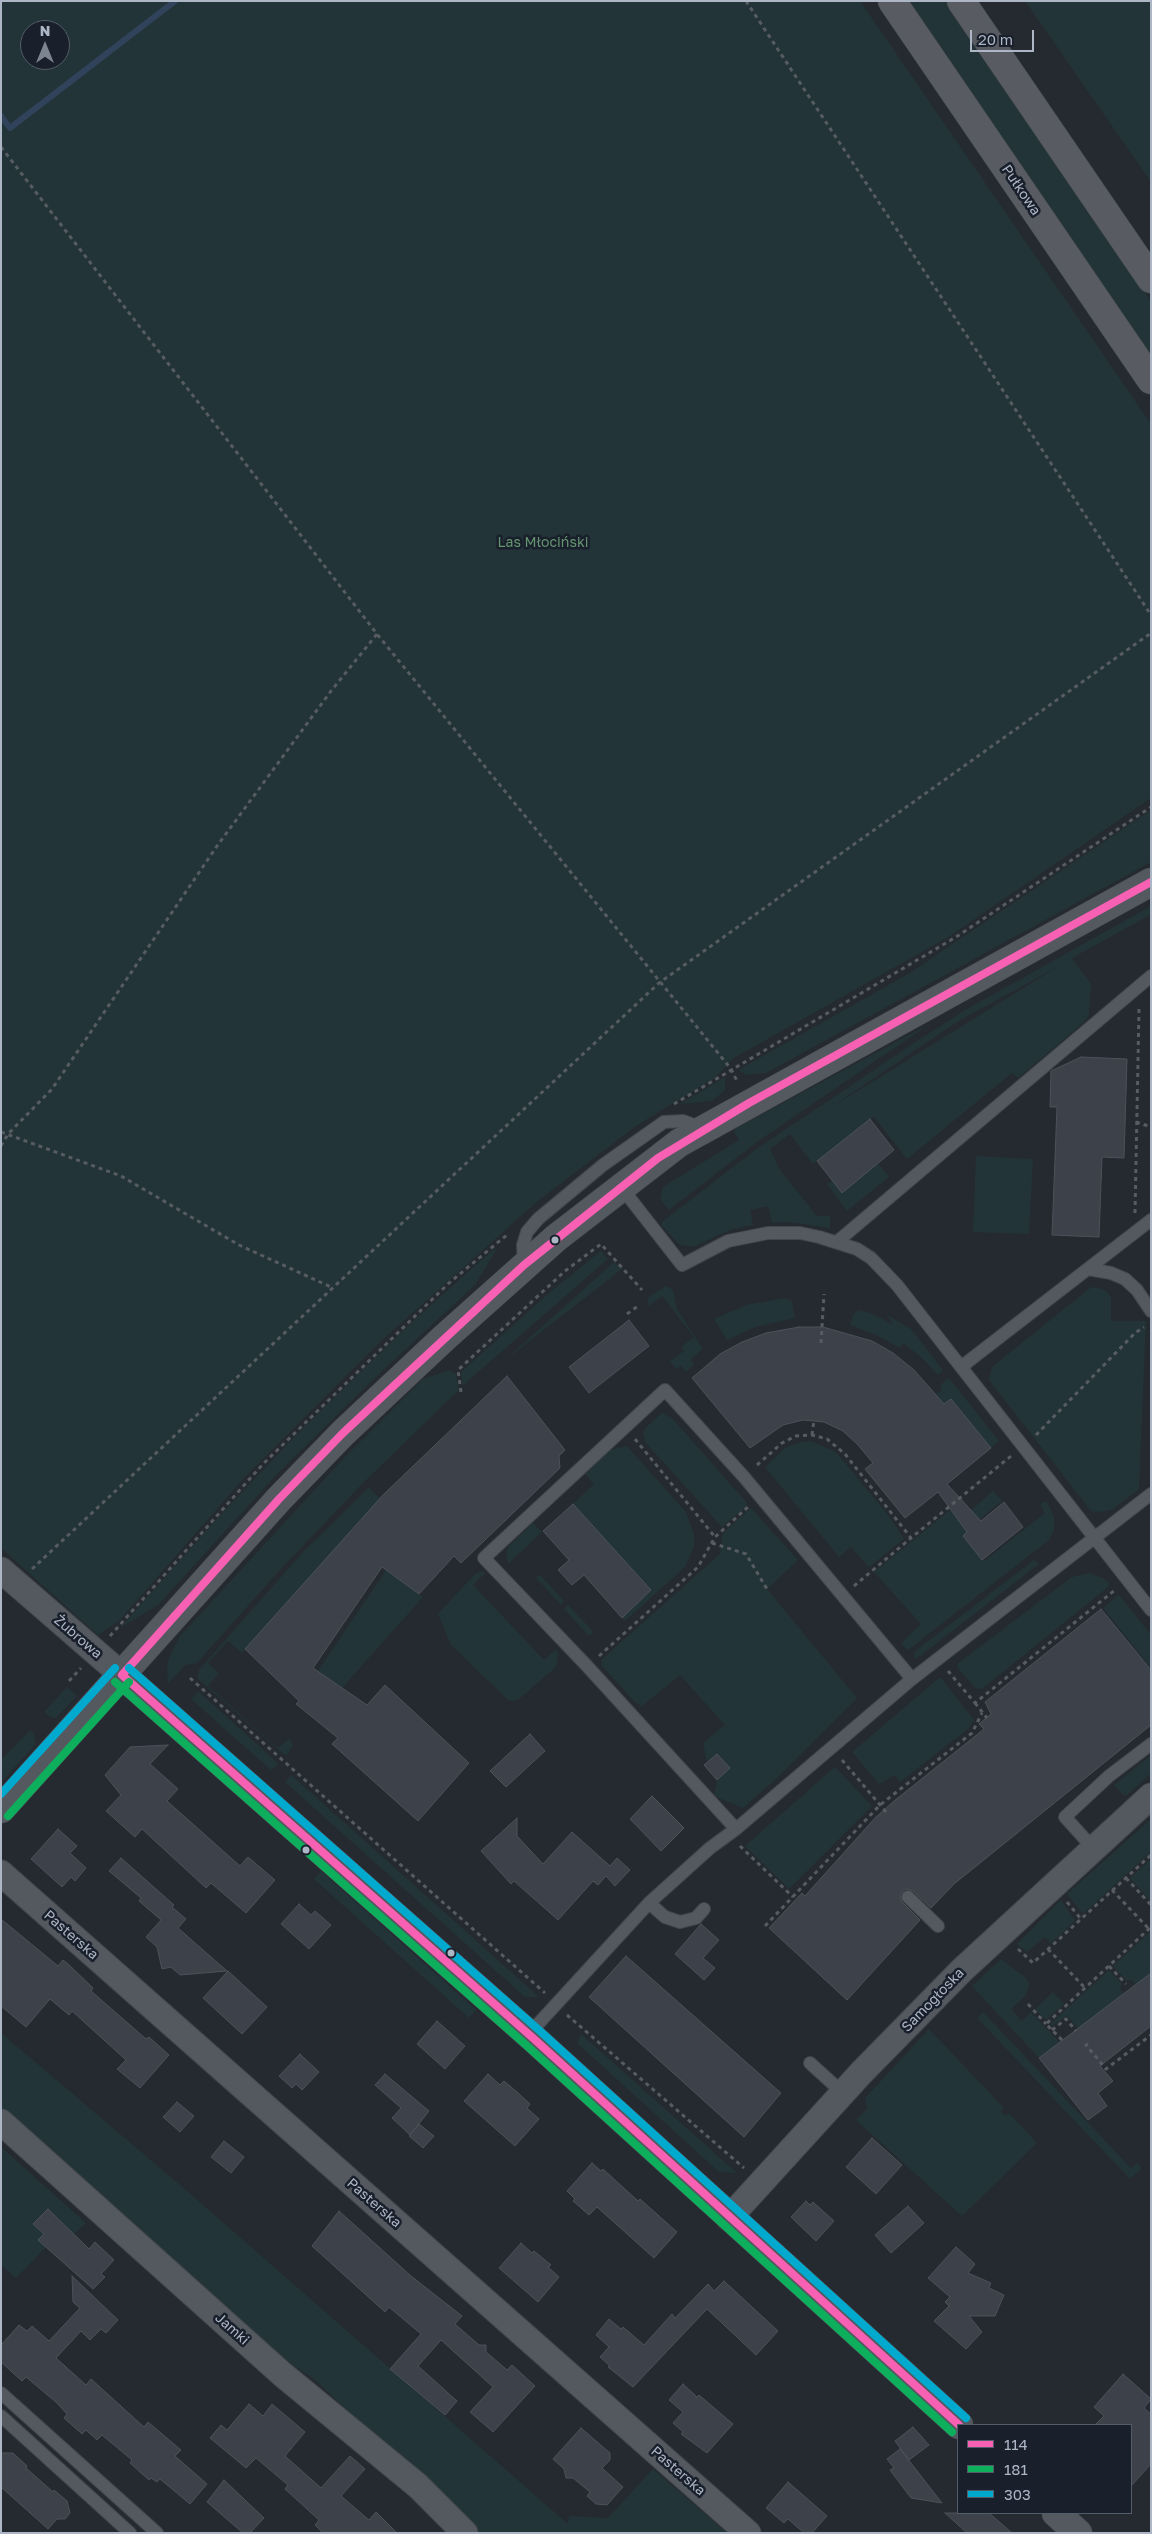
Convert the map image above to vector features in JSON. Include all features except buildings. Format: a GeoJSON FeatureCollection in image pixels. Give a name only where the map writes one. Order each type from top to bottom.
{"type":"FeatureCollection","features":[{"type":"Feature","properties":{"kind":"highway","name":"Pułkowa"},"geometry":{"type":"LineString","coordinates":[[892,1],[1151,380]]}},
{"type":"Feature","properties":{"kind":"highway"},"geometry":{"type":"LineString","coordinates":[[961,1],[1151,278]]}},
{"type":"Feature","properties":{"kind":"street"},"geometry":{"type":"LineString","coordinates":[[1,1809],[279,1499],[343,1433],[524,1265],[665,1153],[704,1128],[1151,882]]}},
{"type":"Feature","properties":{"kind":"street","name":"Żubrowa"},"geometry":{"type":"LineString","coordinates":[[9,1577],[533,2038],[958,2424]]}},
{"type":"Feature","properties":{"kind":"street","name":"Samogłoska"},"geometry":{"type":"LineString","coordinates":[[729,2218],[962,1970],[1151,1796]]}},
{"type":"Feature","properties":{"kind":"street","name":"Pasterska"},"geometry":{"type":"LineString","coordinates":[[1,1873],[748,2533]]}},
{"type":"Feature","properties":{"kind":"street","name":"Jamki"},"geometry":{"type":"LineString","coordinates":[[1,2122],[282,2374],[418,2486],[465,2533]]}},
{"type":"Feature","properties":{"kind":"street"},"geometry":{"type":"LineString","coordinates":[[1057,2514],[1078,2533]]}},
{"type":"Feature","properties":{"kind":"lane"},"geometry":{"type":"LineString","coordinates":[[838,1241],[1151,976]]}},
{"type":"Feature","properties":{"kind":"lane"},"geometry":{"type":"LineString","coordinates":[[524,1265],[523,1245],[527,1232],[538,1219],[603,1165],[664,1122],[683,1120],[704,1128]]}},
{"type":"Feature","properties":{"kind":"lane"},"geometry":{"type":"LineString","coordinates":[[621,1187],[682,1265],[728,1241],[757,1234],[800,1233],[838,1241],[857,1249],[882,1268],[1151,1610]]}},
{"type":"Feature","properties":{"kind":"lane"},"geometry":{"type":"LineString","coordinates":[[961,1367],[1151,1220]]}},
{"type":"Feature","properties":{"kind":"lane"},"geometry":{"type":"LineString","coordinates":[[1088,1269],[1111,1273],[1125,1279],[1137,1290],[1151,1311]]}},
{"type":"Feature","properties":{"kind":"lane"},"geometry":{"type":"LineString","coordinates":[[736,1829],[587,1666],[484,1558],[665,1390],[760,1497],[912,1679]]}},
{"type":"Feature","properties":{"kind":"lane"},"geometry":{"type":"LineString","coordinates":[[533,2038],[538,2024],[650,1903],[710,1848],[736,1829],[912,1679],[1151,1494]]}},
{"type":"Feature","properties":{"kind":"lane"},"geometry":{"type":"LineString","coordinates":[[1093,1848],[1065,1817],[1109,1776],[1151,1744]]}},
{"type":"Feature","properties":{"kind":"lane"},"geometry":{"type":"LineString","coordinates":[[908,1897],[938,1926]]}},
{"type":"Feature","properties":{"kind":"lane"},"geometry":{"type":"LineString","coordinates":[[650,1903],[665,1917],[680,1922],[696,1918],[704,1909]]}},
{"type":"Feature","properties":{"kind":"lane"},"geometry":{"type":"LineString","coordinates":[[810,2063],[844,2094]]}},
{"type":"Feature","properties":{"kind":"lane"},"geometry":{"type":"LineString","coordinates":[[1,2393],[157,2533]]}},
{"type":"Feature","properties":{"kind":"lane"},"geometry":{"type":"LineString","coordinates":[[1,2416],[130,2533]]}},
{"type":"Feature","properties":{"kind":"path"},"geometry":{"type":"LineString","coordinates":[[746,1],[1151,615]]}},
{"type":"Feature","properties":{"kind":"path"},"geometry":{"type":"LineString","coordinates":[[1,146],[377,634],[659,983],[731,1069],[956,937],[1151,807]]}},
{"type":"Feature","properties":{"kind":"path"},"geometry":{"type":"LineString","coordinates":[[9,1577],[331,1287],[659,983],[1151,633]]}},
{"type":"Feature","properties":{"kind":"path"},"geometry":{"type":"LineString","coordinates":[[1,1146],[8,1134],[52,1089],[217,846],[331,691],[377,634]]}},
{"type":"Feature","properties":{"kind":"path"},"geometry":{"type":"LineString","coordinates":[[1134,1233],[1139,985]]}},
{"type":"Feature","properties":{"kind":"path"},"geometry":{"type":"LineString","coordinates":[[1136,1122],[1151,1127]]}},
{"type":"Feature","properties":{"kind":"path"},"geometry":{"type":"LineString","coordinates":[[1,1132],[121,1176],[240,1245],[331,1287]]}},
{"type":"Feature","properties":{"kind":"path"},"geometry":{"type":"LineString","coordinates":[[461,1392],[458,1370],[565,1271],[601,1244],[642,1290]]}},
{"type":"Feature","properties":{"kind":"path"},"geometry":{"type":"LineString","coordinates":[[821,1343],[824,1294]]}},
{"type":"Feature","properties":{"kind":"path"},"geometry":{"type":"LineString","coordinates":[[627,1314],[638,1306]]}},
{"type":"Feature","properties":{"kind":"path"},"geometry":{"type":"LineString","coordinates":[[1034,1438],[1134,1333],[1151,1323]]}},
{"type":"Feature","properties":{"kind":"path"},"geometry":{"type":"LineString","coordinates":[[812,1435],[814,1420]]}},
{"type":"Feature","properties":{"kind":"path"},"geometry":{"type":"LineString","coordinates":[[625,1427],[716,1538]]}},
{"type":"Feature","properties":{"kind":"path"},"geometry":{"type":"LineString","coordinates":[[761,1462],[789,1439],[804,1434],[834,1443],[845,1454],[911,1538]]}},
{"type":"Feature","properties":{"kind":"path"},"geometry":{"type":"LineString","coordinates":[[842,1596],[1014,1454]]}},
{"type":"Feature","properties":{"kind":"path"},"geometry":{"type":"LineString","coordinates":[[587,1666],[698,1567],[716,1538],[760,1497]]}},
{"type":"Feature","properties":{"kind":"path"},"geometry":{"type":"LineString","coordinates":[[712,1544],[746,1554],[767,1589]]}},
{"type":"Feature","properties":{"kind":"path"},"geometry":{"type":"LineString","coordinates":[[975,1703],[1113,1592]]}},
{"type":"Feature","properties":{"kind":"path"},"geometry":{"type":"LineString","coordinates":[[946,1668],[986,1718]]}},
{"type":"Feature","properties":{"kind":"path"},"geometry":{"type":"LineString","coordinates":[[190,1678],[550,1998]]}},
{"type":"Feature","properties":{"kind":"path"},"geometry":{"type":"LineString","coordinates":[[765,1926],[880,1805],[972,1733],[982,1713]]}},
{"type":"Feature","properties":{"kind":"path"},"geometry":{"type":"LineString","coordinates":[[840,1758],[886,1812]]}},
{"type":"Feature","properties":{"kind":"path"},"geometry":{"type":"LineString","coordinates":[[740,1846],[793,1897]]}},
{"type":"Feature","properties":{"kind":"path"},"geometry":{"type":"LineString","coordinates":[[1017,1949],[1033,1963],[1151,1855]]}},
{"type":"Feature","properties":{"kind":"path"},"geometry":{"type":"LineString","coordinates":[[1126,1878],[1151,1905]]}},
{"type":"Feature","properties":{"kind":"path"},"geometry":{"type":"LineString","coordinates":[[1046,2024],[1150,1928],[1112,1890]]}},
{"type":"Feature","properties":{"kind":"path"},"geometry":{"type":"LineString","coordinates":[[1064,1897],[1081,1919]]}},
{"type":"Feature","properties":{"kind":"path"},"geometry":{"type":"LineString","coordinates":[[1048,1949],[1085,1988]]}},
{"type":"Feature","properties":{"kind":"path"},"geometry":{"type":"LineString","coordinates":[[1109,1966],[1126,1984]]}},
{"type":"Feature","properties":{"kind":"path"},"geometry":{"type":"LineString","coordinates":[[1028,2004],[1062,2040]]}},
{"type":"Feature","properties":{"kind":"path"},"geometry":{"type":"LineString","coordinates":[[567,2015],[761,2182]]}},
{"type":"Feature","properties":{"kind":"path"},"geometry":{"type":"LineString","coordinates":[[1052,2030],[1066,2019],[1076,2031]]}},
{"type":"Feature","properties":{"kind":"path"},"geometry":{"type":"LineString","coordinates":[[1088,2044],[1086,2045],[1106,2069],[1151,2035]]}},
{"type":"Feature","properties":{"kind":"green space","name":"Las Młociński"},"geometry":{"type":"Polygon","coordinates":[[[1,1],[860,1],[1151,424],[1151,798],[950,936],[734,1058],[716,1077],[636,1126],[539,1200],[381,1341],[245,1477],[119,1621],[98,1635],[1,1548],[1,1]]]}},
{"type":"Feature","properties":{"kind":"green space"},"geometry":{"type":"Polygon","coordinates":[[[907,1],[945,1],[1151,301],[1151,358],[907,1]]]}},
{"type":"Feature","properties":{"kind":"green space"},"geometry":{"type":"Polygon","coordinates":[[[1025,1],[1151,1],[1151,182],[1025,1]]]}},
{"type":"Feature","properties":{"kind":"green space"},"geometry":{"type":"Polygon","coordinates":[[[1151,810],[1151,862],[766,1073],[747,1075],[738,1070],[908,974],[1151,810]]]}},
{"type":"Feature","properties":{"kind":"green space"},"geometry":{"type":"Polygon","coordinates":[[[1151,906],[1150,915],[1072,958],[1091,984],[1089,1015],[1083,1023],[1018,1078],[1012,1073],[907,1159],[874,1117],[813,1164],[790,1134],[770,1149],[780,1170],[817,1216],[830,1216],[830,1228],[790,1222],[772,1223],[768,1206],[750,1210],[753,1225],[730,1230],[693,1247],[680,1245],[662,1226],[662,1222],[755,1150],[967,1009],[1151,906]],[[1059,966],[957,1022],[830,1108],[1059,966]]]}},
{"type":"Feature","properties":{"kind":"green space"},"geometry":{"type":"Polygon","coordinates":[[[931,1023],[757,1142],[669,1210],[660,1199],[663,1187],[739,1140],[733,1130],[931,1023]]]}},
{"type":"Feature","properties":{"kind":"green space"},"geometry":{"type":"Polygon","coordinates":[[[725,1077],[725,1090],[712,1101],[680,1104],[725,1077]]]}},
{"type":"Feature","properties":{"kind":"green space"},"geometry":{"type":"Polygon","coordinates":[[[976,1156],[1033,1159],[1029,1234],[973,1232],[976,1156]]]}},
{"type":"Feature","properties":{"kind":"green space"},"geometry":{"type":"Polygon","coordinates":[[[878,1163],[889,1177],[847,1211],[827,1184],[832,1181],[842,1192],[878,1163]]]}},
{"type":"Feature","properties":{"kind":"green space"},"geometry":{"type":"Polygon","coordinates":[[[495,1248],[496,1250],[475,1285],[381,1372],[279,1472],[158,1605],[120,1628],[223,1512],[301,1430],[413,1321],[495,1248]]]}},
{"type":"Feature","properties":{"kind":"green space"},"geometry":{"type":"Polygon","coordinates":[[[601,1251],[608,1259],[462,1386],[461,1372],[550,1292],[601,1251]]]}},
{"type":"Feature","properties":{"kind":"green space"},"geometry":{"type":"Polygon","coordinates":[[[614,1262],[622,1269],[504,1361],[614,1262]]]}},
{"type":"Feature","properties":{"kind":"green space"},"geometry":{"type":"Polygon","coordinates":[[[666,1286],[673,1290],[677,1309],[703,1349],[691,1359],[694,1364],[686,1372],[681,1366],[676,1369],[670,1361],[684,1351],[681,1347],[694,1337],[662,1296],[649,1306],[647,1302],[649,1297],[666,1286]]]}},
{"type":"Feature","properties":{"kind":"green space"},"geometry":{"type":"Polygon","coordinates":[[[1095,1287],[1105,1290],[1111,1297],[1111,1321],[1146,1321],[1139,1489],[1112,1510],[1099,1512],[1091,1511],[989,1380],[992,1367],[1090,1288],[1095,1287]]]}},
{"type":"Feature","properties":{"kind":"green space"},"geometry":{"type":"Polygon","coordinates":[[[785,1298],[792,1301],[795,1318],[755,1327],[727,1340],[714,1319],[746,1305],[785,1298]]]}},
{"type":"Feature","properties":{"kind":"green space"},"geometry":{"type":"Polygon","coordinates":[[[858,1310],[874,1314],[893,1325],[887,1315],[911,1329],[943,1370],[938,1375],[920,1356],[903,1343],[900,1348],[874,1334],[850,1325],[853,1315],[858,1310]]]}},
{"type":"Feature","properties":{"kind":"green space"},"geometry":{"type":"Polygon","coordinates":[[[450,1370],[456,1375],[459,1390],[363,1483],[279,1571],[197,1663],[185,1665],[168,1684],[167,1666],[169,1658],[180,1636],[344,1458],[423,1379],[450,1370]]]}},
{"type":"Feature","properties":{"kind":"green space"},"geometry":{"type":"Polygon","coordinates":[[[949,1378],[999,1441],[991,1448],[951,1399],[944,1404],[936,1394],[942,1390],[940,1385],[949,1378]]]}},
{"type":"Feature","properties":{"kind":"green space"},"geometry":{"type":"Polygon","coordinates":[[[662,1413],[672,1418],[747,1503],[746,1507],[722,1527],[645,1442],[643,1433],[646,1427],[662,1413]]]}},
{"type":"Feature","properties":{"kind":"green space"},"geometry":{"type":"Polygon","coordinates":[[[811,1441],[836,1452],[889,1516],[904,1539],[869,1567],[851,1547],[839,1557],[765,1467],[785,1448],[800,1442],[811,1441]]]}},
{"type":"Feature","properties":{"kind":"green space"},"geometry":{"type":"Polygon","coordinates":[[[627,1446],[686,1512],[694,1534],[694,1547],[685,1567],[625,1621],[622,1618],[651,1590],[573,1504],[594,1484],[585,1474],[610,1450],[627,1446]]]}},
{"type":"Feature","properties":{"kind":"green space"},"geometry":{"type":"Polygon","coordinates":[[[369,1487],[408,1528],[371,1508],[242,1653],[228,1641],[208,1663],[219,1673],[208,1686],[278,1748],[290,1738],[293,1746],[286,1756],[197,1678],[199,1670],[302,1553],[369,1487]]]}},
{"type":"Feature","properties":{"kind":"green space"},"geometry":{"type":"Polygon","coordinates":[[[993,1491],[1002,1501],[980,1519],[971,1510],[993,1491]]]}},
{"type":"Feature","properties":{"kind":"green space"},"geometry":{"type":"Polygon","coordinates":[[[1046,1501],[1054,1516],[1054,1530],[1049,1540],[908,1650],[901,1643],[921,1624],[874,1572],[950,1510],[968,1531],[963,1536],[984,1561],[1045,1513],[1040,1504],[1046,1501]]]}},
{"type":"Feature","properties":{"kind":"green space"},"geometry":{"type":"Polygon","coordinates":[[[751,1508],[798,1560],[767,1589],[857,1698],[776,1779],[743,1808],[714,1796],[717,1780],[730,1768],[717,1754],[707,1762],[703,1743],[725,1725],[680,1675],[642,1706],[635,1702],[602,1666],[601,1660],[720,1554],[723,1533],[751,1508]]]}},
{"type":"Feature","properties":{"kind":"green space"},"geometry":{"type":"Polygon","coordinates":[[[533,1523],[542,1532],[508,1564],[506,1552],[510,1545],[533,1523]]]}},
{"type":"Feature","properties":{"kind":"green space"},"geometry":{"type":"Polygon","coordinates":[[[1034,1560],[1039,1564],[916,1659],[914,1652],[1034,1560]]]}},
{"type":"Feature","properties":{"kind":"green space"},"geometry":{"type":"Polygon","coordinates":[[[386,1570],[423,1597],[342,1688],[318,1671],[386,1570]]]}},
{"type":"Feature","properties":{"kind":"green space"},"geometry":{"type":"Polygon","coordinates":[[[483,1571],[485,1573],[473,1585],[544,1660],[556,1649],[558,1654],[556,1667],[519,1699],[514,1701],[508,1700],[451,1645],[438,1614],[476,1573],[483,1571]]]}},
{"type":"Feature","properties":{"kind":"green space"},"geometry":{"type":"Polygon","coordinates":[[[1090,1573],[1104,1579],[1109,1583],[1108,1587],[982,1689],[975,1688],[958,1668],[957,1664],[1072,1577],[1090,1573]]]}},
{"type":"Feature","properties":{"kind":"green space"},"geometry":{"type":"Polygon","coordinates":[[[540,1575],[564,1601],[561,1605],[537,1579],[537,1576],[540,1575]]]}},
{"type":"Feature","properties":{"kind":"green space"},"geometry":{"type":"Polygon","coordinates":[[[1117,1596],[1120,1596],[1151,1635],[1151,1668],[1103,1608],[1117,1596]]]}},
{"type":"Feature","properties":{"kind":"green space"},"geometry":{"type":"Polygon","coordinates":[[[568,1605],[593,1631],[591,1635],[588,1635],[564,1609],[568,1605]]]}},
{"type":"Feature","properties":{"kind":"green space"},"geometry":{"type":"Polygon","coordinates":[[[939,1678],[942,1679],[974,1720],[968,1729],[900,1782],[895,1775],[879,1784],[852,1752],[939,1678]]]}},
{"type":"Feature","properties":{"kind":"green space"},"geometry":{"type":"Polygon","coordinates":[[[67,1687],[77,1696],[56,1718],[49,1716],[44,1712],[67,1687]]]}},
{"type":"Feature","properties":{"kind":"green space"},"geometry":{"type":"Polygon","coordinates":[[[198,1691],[279,1764],[271,1770],[191,1699],[198,1691]]]}},
{"type":"Feature","properties":{"kind":"green space"},"geometry":{"type":"Polygon","coordinates":[[[30,1730],[34,1734],[36,1744],[1,1782],[1,1760],[30,1730]]]}},
{"type":"Feature","properties":{"kind":"green space"},"geometry":{"type":"Polygon","coordinates":[[[1151,1755],[1151,1773],[1127,1795],[1123,1795],[1114,1785],[1151,1755]]]}},
{"type":"Feature","properties":{"kind":"green space"},"geometry":{"type":"Polygon","coordinates":[[[835,1767],[872,1806],[789,1889],[745,1846],[835,1767]]]}},
{"type":"Feature","properties":{"kind":"green space"},"geometry":{"type":"Polygon","coordinates":[[[291,1775],[539,1997],[525,1997],[285,1782],[291,1775]]]}},
{"type":"Feature","properties":{"kind":"green space"},"geometry":{"type":"Polygon","coordinates":[[[1151,1819],[1151,1852],[1084,1913],[1081,1912],[1067,1894],[1151,1819]]]}},
{"type":"Feature","properties":{"kind":"green space"},"geometry":{"type":"Polygon","coordinates":[[[1151,1859],[1151,1867],[1148,1869],[1151,1873],[1151,1901],[1130,1878],[1151,1859]]]}},
{"type":"Feature","properties":{"kind":"green space"},"geometry":{"type":"Polygon","coordinates":[[[321,1871],[476,2010],[469,2018],[314,1879],[321,1871]]]}},
{"type":"Feature","properties":{"kind":"green space"},"geometry":{"type":"Polygon","coordinates":[[[1061,1900],[1075,1921],[1051,1943],[1045,1937],[1027,1952],[1017,1944],[1061,1900]]]}},
{"type":"Feature","properties":{"kind":"green space"},"geometry":{"type":"Polygon","coordinates":[[[1151,1931],[1151,1973],[1136,1985],[1132,1980],[1126,1980],[1113,1966],[1151,1931]]]}},
{"type":"Feature","properties":{"kind":"green space"},"geometry":{"type":"Polygon","coordinates":[[[1001,1959],[1026,1978],[1029,1984],[1026,1995],[1011,2009],[1022,2021],[1031,2012],[1060,2043],[1039,2058],[972,1986],[1001,1959]]]}},
{"type":"Feature","properties":{"kind":"green space"},"geometry":{"type":"Polygon","coordinates":[[[1109,1970],[1122,1984],[1120,1989],[1124,1994],[1078,2029],[1067,2016],[1052,2026],[1050,2024],[1109,1970]]]}},
{"type":"Feature","properties":{"kind":"green space"},"geometry":{"type":"Polygon","coordinates":[[[1053,1992],[1064,2004],[1046,2020],[1035,2009],[1053,1992]]]}},
{"type":"Feature","properties":{"kind":"green space"},"geometry":{"type":"Polygon","coordinates":[[[983,2012],[1131,2168],[1137,2163],[1142,2168],[1130,2179],[977,2018],[983,2012]]]}},
{"type":"Feature","properties":{"kind":"green space"},"geometry":{"type":"Polygon","coordinates":[[[929,2029],[1004,2108],[1001,2112],[1005,2116],[1009,2113],[1037,2143],[962,2216],[856,2120],[867,2109],[865,2098],[929,2029]]]}},
{"type":"Feature","properties":{"kind":"green space"},"geometry":{"type":"Polygon","coordinates":[[[1,2033],[179,2184],[568,2524],[569,2516],[608,2518],[653,2469],[727,2533],[478,2533],[315,2380],[269,2348],[1,2109],[1,2033]]]}},
{"type":"Feature","properties":{"kind":"green space"},"geometry":{"type":"Polygon","coordinates":[[[581,2034],[737,2173],[719,2172],[577,2043],[581,2034]]]}},
{"type":"Feature","properties":{"kind":"green space"},"geometry":{"type":"Polygon","coordinates":[[[1,2147],[86,2223],[73,2235],[46,2247],[16,2278],[1,2265],[1,2147]]]}},
{"type":"Feature","properties":{"kind":"waterway"},"geometry":{"type":"LineString","coordinates":[[1,116],[10,128],[175,1]]}},
{"type":"Feature","properties":{"kind":"transit line","name":"114"},"geometry":{"type":"LineString","coordinates":[[122,1675],[279,1499],[343,1433],[524,1265],[658,1158],[749,1103],[1151,882]]}},
{"type":"Feature","properties":{"kind":"transit line","name":"303"},"geometry":{"type":"LineString","coordinates":[[1,1794],[115,1668]]}},
{"type":"Feature","properties":{"kind":"transit line","name":"303"},"geometry":{"type":"LineString","coordinates":[[129,1668],[540,2031],[966,2418]]}},
{"type":"Feature","properties":{"kind":"transit line","name":"114"},"geometry":{"type":"LineString","coordinates":[[122,1675],[533,2038],[958,2424]]}},
{"type":"Feature","properties":{"kind":"transit line","name":"181"},"geometry":{"type":"LineString","coordinates":[[115,1682],[526,2045],[952,2432]]}},
{"type":"Feature","properties":{"kind":"transit line","name":"181"},"geometry":{"type":"LineString","coordinates":[[8,1816],[129,1682]]}}]}
